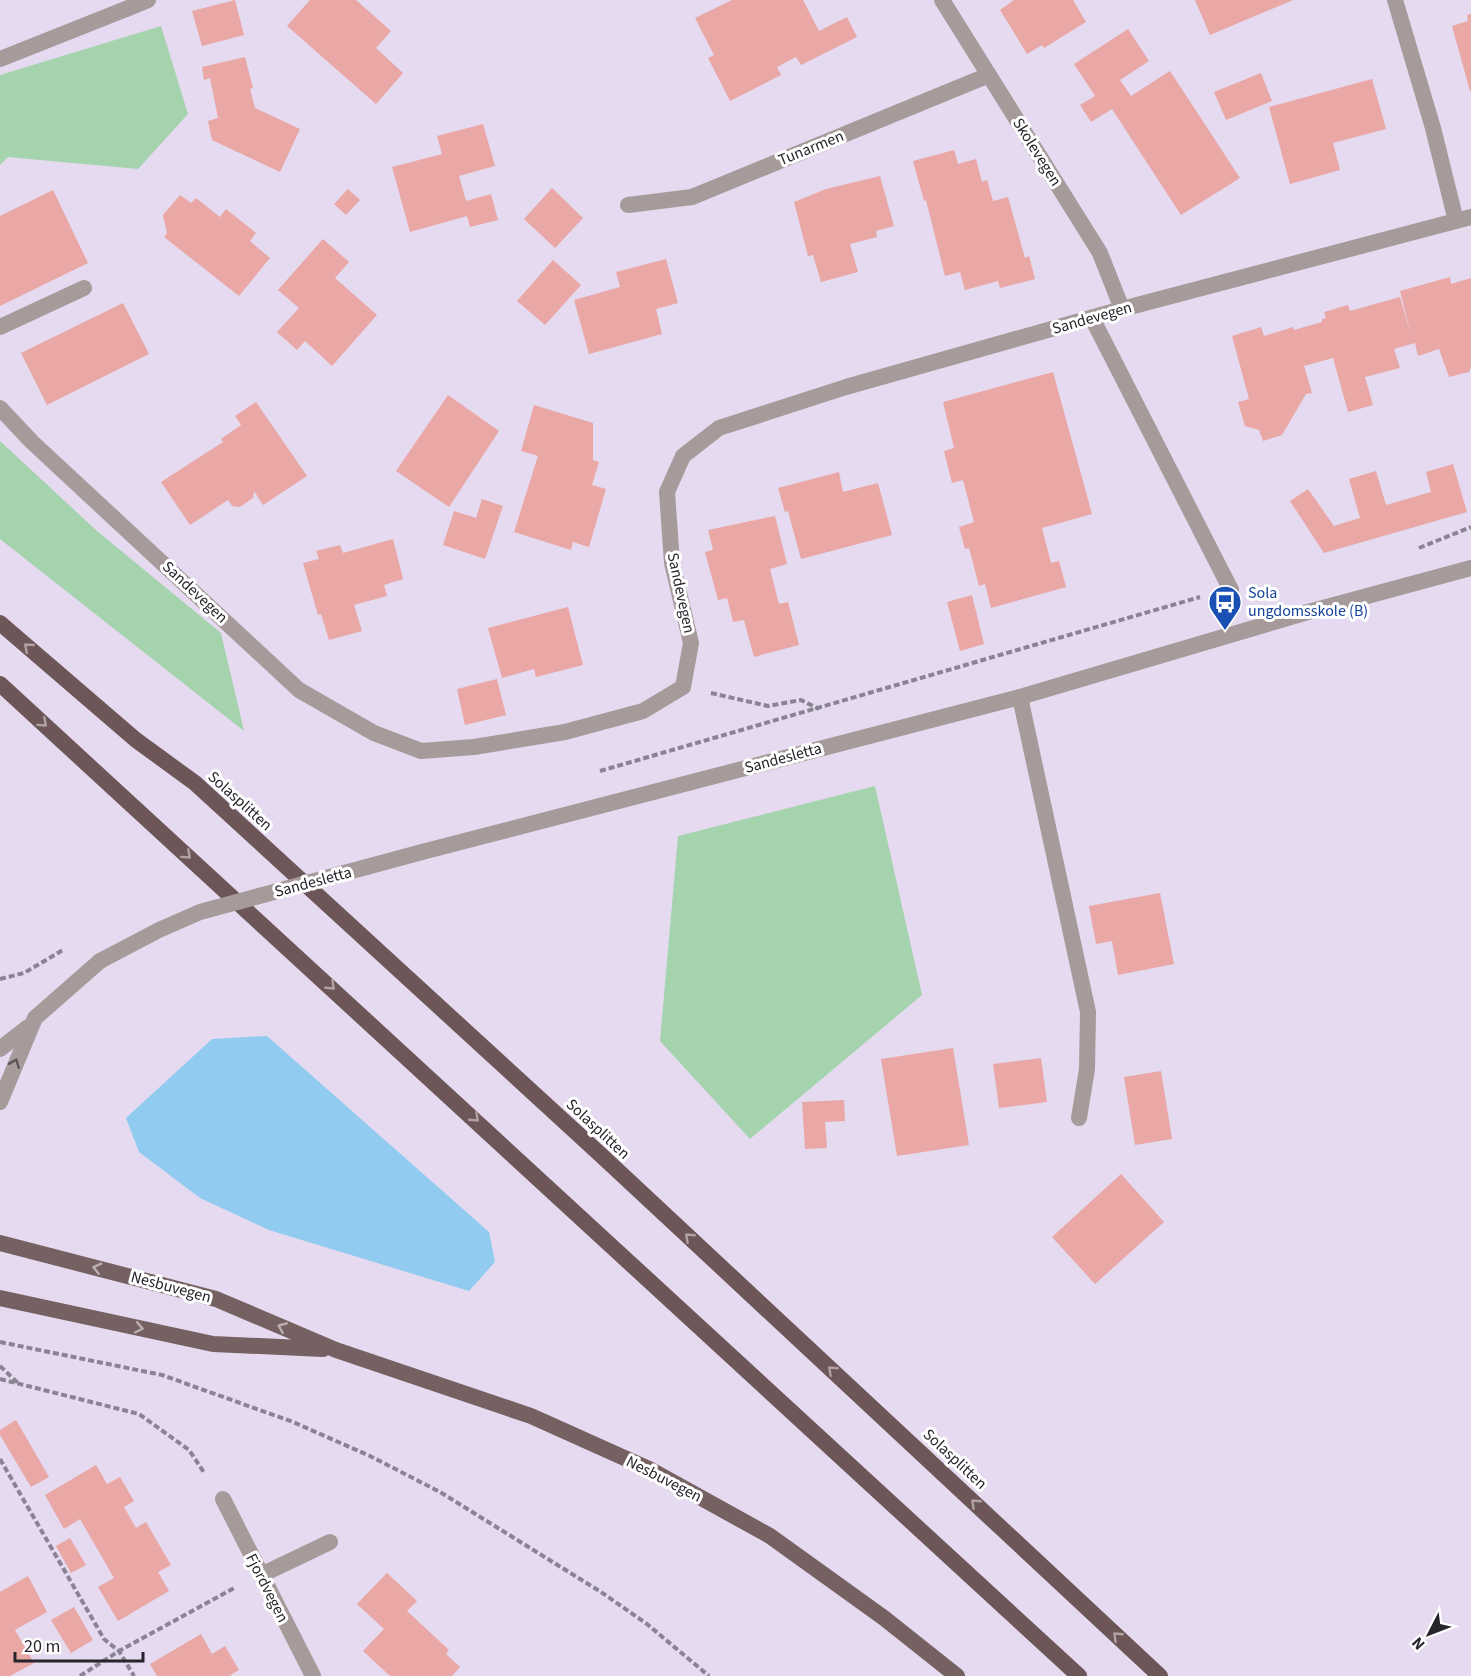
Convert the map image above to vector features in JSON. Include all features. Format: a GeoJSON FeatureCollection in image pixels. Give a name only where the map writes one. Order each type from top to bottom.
{"type":"FeatureCollection","features":[{"type":"Feature","properties":{"kind":"highway","name":"Solasplitten"},"geometry":{"type":"LineString","coordinates":[[0,623],[136,740],[195,783],[610,1164],[1160,1676]]}},
{"type":"Feature","properties":{"kind":"highway"},"geometry":{"type":"LineString","coordinates":[[0,684],[1079,1676]]}},
{"type":"Feature","properties":{"kind":"main road","name":"Nesbuvegen"},"geometry":{"type":"LineString","coordinates":[[0,1243],[216,1299],[336,1350],[531,1416],[649,1469],[770,1536],[884,1618],[957,1676]]}},
{"type":"Feature","properties":{"kind":"main road","name":"Nesbuvegen"},"geometry":{"type":"LineString","coordinates":[[0,1298],[213,1344],[336,1350]]}},
{"type":"Feature","properties":{"kind":"street"},"geometry":{"type":"LineString","coordinates":[[0,59],[148,0]]}},
{"type":"Feature","properties":{"kind":"street","name":"Skolevegen"},"geometry":{"type":"LineString","coordinates":[[942,0],[1100,253],[1122,309]]}},
{"type":"Feature","properties":{"kind":"street","name":"Sandevegen"},"geometry":{"type":"LineString","coordinates":[[0,408],[32,442],[299,690],[374,733],[421,751],[474,747],[565,732],[643,711],[683,687],[691,643],[672,563],[667,492],[683,456],[719,428],[846,387],[1122,309],[1463,219],[1395,0]]}},
{"type":"Feature","properties":{"kind":"street","name":"Tunarmen"},"geometry":{"type":"LineString","coordinates":[[628,205],[692,197],[989,75]]}},
{"type":"Feature","properties":{"kind":"street"},"geometry":{"type":"LineString","coordinates":[[0,327],[84,288]]}},
{"type":"Feature","properties":{"kind":"street"},"geometry":{"type":"LineString","coordinates":[[1092,318],[1231,590]]}},
{"type":"Feature","properties":{"kind":"street","name":"Sandesletta"},"geometry":{"type":"LineString","coordinates":[[0,1049],[100,961],[159,930],[200,912],[1020,697],[1471,568]]}},
{"type":"Feature","properties":{"kind":"street"},"geometry":{"type":"LineString","coordinates":[[1020,697],[1088,1012],[1087,1069],[1079,1118]]}},
{"type":"Feature","properties":{"kind":"street"},"geometry":{"type":"LineString","coordinates":[[0,1102],[31,1024]]}},
{"type":"Feature","properties":{"kind":"street","name":"Fjordvegen"},"geometry":{"type":"LineString","coordinates":[[223,1499],[313,1676]]}},
{"type":"Feature","properties":{"kind":"street"},"geometry":{"type":"LineString","coordinates":[[261,1575],[330,1542]]}},
{"type":"Feature","properties":{"kind":"path"},"geometry":{"type":"LineString","coordinates":[[1410,551],[1471,526]]}},
{"type":"Feature","properties":{"kind":"path"},"geometry":{"type":"LineString","coordinates":[[590,774],[820,710],[975,660],[1231,590]]}},
{"type":"Feature","properties":{"kind":"path"},"geometry":{"type":"LineString","coordinates":[[683,687],[768,706],[801,699],[820,710]]}},
{"type":"Feature","properties":{"kind":"path"},"geometry":{"type":"LineString","coordinates":[[0,979],[24,973],[70,945]]}},
{"type":"Feature","properties":{"kind":"path"},"geometry":{"type":"LineString","coordinates":[[0,1342],[162,1375],[293,1422],[370,1456],[440,1492],[601,1592],[647,1624],[709,1676]]}},
{"type":"Feature","properties":{"kind":"path"},"geometry":{"type":"LineString","coordinates":[[0,1366],[18,1383]]}},
{"type":"Feature","properties":{"kind":"path"},"geometry":{"type":"LineString","coordinates":[[0,1379],[139,1414],[189,1450],[223,1499]]}},
{"type":"Feature","properties":{"kind":"path"},"geometry":{"type":"LineString","coordinates":[[0,1459],[104,1639],[118,1651],[134,1676]]}},
{"type":"Feature","properties":{"kind":"path"},"geometry":{"type":"LineString","coordinates":[[80,1676],[118,1651],[261,1575]]}},
{"type":"Feature","properties":{"kind":"green space"},"geometry":{"type":"Polygon","coordinates":[[[161,26],[188,114],[138,169],[8,157],[0,165],[0,75],[161,26]]]}},
{"type":"Feature","properties":{"kind":"green space"},"geometry":{"type":"Polygon","coordinates":[[[0,441],[97,531],[221,633],[244,731],[0,539],[0,441]]]}},
{"type":"Feature","properties":{"kind":"green space"},"geometry":{"type":"Polygon","coordinates":[[[875,786],[922,995],[750,1139],[660,1041],[678,836],[875,786]]]}},
{"type":"Feature","properties":{"kind":"water"},"geometry":{"type":"Polygon","coordinates":[[[267,1036],[489,1232],[495,1262],[469,1291],[269,1230],[200,1198],[139,1152],[126,1118],[212,1039],[267,1036]]]}},
{"type":"Feature","properties":{"kind":"building"},"geometry":{"type":"Polygon","coordinates":[[[235,0],[244,35],[202,46],[192,11],[235,0]]]}},
{"type":"Feature","properties":{"kind":"building"},"geometry":{"type":"Polygon","coordinates":[[[310,0],[356,0],[391,31],[376,48],[403,73],[376,104],[287,26],[310,0]]]}},
{"type":"Feature","properties":{"kind":"building"},"geometry":{"type":"Polygon","coordinates":[[[732,0],[803,0],[819,31],[847,17],[857,37],[801,65],[796,57],[777,67],[781,75],[730,101],[708,58],[714,55],[695,18],[732,0]]]}},
{"type":"Feature","properties":{"kind":"building"},"geometry":{"type":"Polygon","coordinates":[[[1014,0],[1073,0],[1086,22],[1044,48],[1042,45],[1027,54],[1000,10],[1014,0]]]}},
{"type":"Feature","properties":{"kind":"building"},"geometry":{"type":"Polygon","coordinates":[[[1195,0],[1293,0],[1210,35],[1195,0]]]}},
{"type":"Feature","properties":{"kind":"building"},"geometry":{"type":"Polygon","coordinates":[[[1471,14],[1470,91],[1452,26],[1468,21],[1467,15],[1471,14]]]}},
{"type":"Feature","properties":{"kind":"building"},"geometry":{"type":"Polygon","coordinates":[[[1128,29],[1149,61],[1120,80],[1131,96],[1170,71],[1240,178],[1181,215],[1112,109],[1091,122],[1080,105],[1095,96],[1074,64],[1128,29]]]}},
{"type":"Feature","properties":{"kind":"building"},"geometry":{"type":"Polygon","coordinates":[[[245,57],[253,88],[250,89],[255,108],[300,129],[280,172],[212,140],[208,121],[218,118],[210,78],[204,80],[202,67],[245,57]]]}},
{"type":"Feature","properties":{"kind":"building"},"geometry":{"type":"Polygon","coordinates":[[[1261,73],[1272,101],[1226,120],[1214,92],[1261,73]]]}},
{"type":"Feature","properties":{"kind":"building"},"geometry":{"type":"Polygon","coordinates":[[[1372,79],[1386,129],[1333,143],[1340,170],[1290,184],[1269,107],[1372,79]]]}},
{"type":"Feature","properties":{"kind":"building"},"geometry":{"type":"Polygon","coordinates":[[[483,124],[495,166],[459,176],[466,201],[491,194],[498,220],[470,227],[467,216],[410,232],[392,167],[442,154],[437,136],[483,124]]]}},
{"type":"Feature","properties":{"kind":"building"},"geometry":{"type":"Polygon","coordinates":[[[954,150],[958,164],[976,159],[982,182],[987,180],[993,201],[1008,197],[1025,258],[1029,256],[1035,279],[1000,288],[998,281],[965,290],[960,272],[945,276],[926,200],[924,201],[913,161],[954,150]]]}},
{"type":"Feature","properties":{"kind":"building"},"geometry":{"type":"Polygon","coordinates":[[[880,176],[894,226],[876,231],[877,237],[850,244],[858,272],[821,282],[813,255],[808,256],[794,202],[826,189],[880,176]]]}},
{"type":"Feature","properties":{"kind":"building"},"geometry":{"type":"Polygon","coordinates":[[[552,188],[583,218],[555,248],[524,219],[552,188]]]}},
{"type":"Feature","properties":{"kind":"building"},"geometry":{"type":"Polygon","coordinates":[[[348,189],[360,200],[346,215],[334,204],[348,189]]]}},
{"type":"Feature","properties":{"kind":"building"},"geometry":{"type":"Polygon","coordinates":[[[53,190],[88,263],[0,306],[0,216],[53,190]]]}},
{"type":"Feature","properties":{"kind":"building"},"geometry":{"type":"Polygon","coordinates":[[[180,195],[191,203],[196,198],[220,217],[226,209],[256,233],[250,241],[270,258],[239,296],[164,237],[167,233],[163,215],[180,195]]]}},
{"type":"Feature","properties":{"kind":"building"},"geometry":{"type":"Polygon","coordinates":[[[323,239],[349,262],[335,278],[377,315],[332,366],[305,341],[297,350],[277,332],[299,308],[278,290],[323,239]]]}},
{"type":"Feature","properties":{"kind":"building"},"geometry":{"type":"Polygon","coordinates":[[[666,259],[678,303],[656,309],[662,334],[589,354],[574,300],[620,287],[616,272],[666,259]]]}},
{"type":"Feature","properties":{"kind":"building"},"geometry":{"type":"Polygon","coordinates":[[[553,260],[581,285],[545,325],[517,301],[553,260]]]}},
{"type":"Feature","properties":{"kind":"building"},"geometry":{"type":"Polygon","coordinates":[[[1450,277],[1451,284],[1471,278],[1471,366],[1469,372],[1449,377],[1439,349],[1418,356],[1415,343],[1394,349],[1400,368],[1365,377],[1373,405],[1348,412],[1333,358],[1304,366],[1312,393],[1306,394],[1282,435],[1263,441],[1259,430],[1245,426],[1238,402],[1249,399],[1232,336],[1261,327],[1264,336],[1293,327],[1294,330],[1322,322],[1322,319],[1326,318],[1324,312],[1348,305],[1350,311],[1400,297],[1411,335],[1400,291],[1450,277]]]}},
{"type":"Feature","properties":{"kind":"building"},"geometry":{"type":"Polygon","coordinates":[[[123,303],[149,354],[47,405],[21,353],[123,303]]]}},
{"type":"Feature","properties":{"kind":"building"},"geometry":{"type":"Polygon","coordinates":[[[1053,372],[1092,514],[1042,528],[1051,563],[1059,561],[1066,587],[991,608],[985,584],[979,586],[969,548],[965,549],[959,527],[974,522],[963,480],[952,483],[944,451],[954,448],[943,402],[1053,372]]]}},
{"type":"Feature","properties":{"kind":"building"},"geometry":{"type":"Polygon","coordinates":[[[448,395],[499,431],[449,507],[396,471],[448,395]]]}},
{"type":"Feature","properties":{"kind":"building"},"geometry":{"type":"Polygon","coordinates":[[[256,402],[307,476],[263,505],[254,491],[253,498],[240,507],[232,506],[228,500],[190,525],[161,482],[223,442],[221,439],[241,425],[235,416],[256,402]]]}},
{"type":"Feature","properties":{"kind":"building"},"geometry":{"type":"Polygon","coordinates":[[[534,405],[593,423],[593,460],[599,462],[592,485],[606,489],[589,547],[573,542],[571,550],[514,532],[538,456],[521,451],[534,405]]]}},
{"type":"Feature","properties":{"kind":"building"},"geometry":{"type":"Polygon","coordinates":[[[1453,464],[1467,512],[1324,553],[1290,501],[1308,489],[1334,526],[1360,518],[1349,479],[1376,471],[1386,505],[1431,492],[1426,472],[1453,464]]]}},
{"type":"Feature","properties":{"kind":"building"},"geometry":{"type":"Polygon","coordinates":[[[839,472],[843,492],[878,483],[892,535],[801,559],[788,511],[785,512],[778,488],[839,472]]]}},
{"type":"Feature","properties":{"kind":"building"},"geometry":{"type":"Polygon","coordinates":[[[482,499],[503,506],[485,559],[443,545],[454,511],[476,518],[482,499]]]}},
{"type":"Feature","properties":{"kind":"building"},"geometry":{"type":"Polygon","coordinates":[[[775,516],[787,564],[770,569],[779,604],[788,602],[799,645],[754,657],[744,620],[733,622],[727,598],[718,600],[705,552],[713,550],[708,530],[775,516]]]}},
{"type":"Feature","properties":{"kind":"building"},"geometry":{"type":"Polygon","coordinates":[[[393,539],[403,579],[384,585],[387,596],[354,605],[362,631],[329,640],[321,614],[318,615],[303,563],[319,559],[316,551],[340,545],[343,553],[393,539]]]}},
{"type":"Feature","properties":{"kind":"building"},"geometry":{"type":"Polygon","coordinates":[[[972,595],[984,644],[960,651],[947,602],[972,595]]]}},
{"type":"Feature","properties":{"kind":"building"},"geometry":{"type":"Polygon","coordinates":[[[568,607],[583,665],[536,677],[534,669],[502,678],[488,628],[568,607]]]}},
{"type":"Feature","properties":{"kind":"building"},"geometry":{"type":"Polygon","coordinates":[[[497,679],[506,715],[465,725],[457,689],[497,679]]]}},
{"type":"Feature","properties":{"kind":"building"},"geometry":{"type":"Polygon","coordinates":[[[1160,893],[1174,964],[1118,975],[1112,941],[1096,944],[1089,906],[1160,893]]]}},
{"type":"Feature","properties":{"kind":"building"},"geometry":{"type":"Polygon","coordinates":[[[953,1048],[969,1145],[897,1156],[881,1059],[953,1048]]]}},
{"type":"Feature","properties":{"kind":"building"},"geometry":{"type":"Polygon","coordinates":[[[1041,1058],[1047,1102],[999,1108],[993,1064],[1041,1058]]]}},
{"type":"Feature","properties":{"kind":"building"},"geometry":{"type":"Polygon","coordinates":[[[1161,1071],[1172,1139],[1135,1145],[1124,1077],[1161,1071]]]}},
{"type":"Feature","properties":{"kind":"building"},"geometry":{"type":"Polygon","coordinates":[[[844,1100],[845,1121],[825,1122],[827,1148],[805,1149],[802,1102],[844,1100]]]}},
{"type":"Feature","properties":{"kind":"building"},"geometry":{"type":"Polygon","coordinates":[[[1121,1174],[1164,1222],[1095,1284],[1052,1237],[1121,1174]]]}},
{"type":"Feature","properties":{"kind":"building"},"geometry":{"type":"Polygon","coordinates":[[[16,1420],[49,1477],[31,1487],[0,1435],[0,1430],[16,1420]]]}},
{"type":"Feature","properties":{"kind":"building"},"geometry":{"type":"Polygon","coordinates":[[[96,1465],[107,1484],[120,1477],[134,1501],[124,1507],[136,1528],[146,1522],[171,1565],[158,1572],[169,1591],[118,1621],[98,1587],[114,1578],[80,1519],[64,1529],[45,1495],[96,1465]]]}},
{"type":"Feature","properties":{"kind":"building"},"geometry":{"type":"Polygon","coordinates":[[[70,1538],[86,1565],[71,1573],[56,1546],[70,1538]]]}},
{"type":"Feature","properties":{"kind":"building"},"geometry":{"type":"Polygon","coordinates":[[[387,1573],[417,1601],[407,1611],[449,1650],[446,1654],[460,1667],[452,1676],[390,1676],[363,1651],[384,1629],[357,1604],[387,1573]]]}},
{"type":"Feature","properties":{"kind":"building"},"geometry":{"type":"Polygon","coordinates":[[[28,1576],[47,1612],[15,1630],[34,1663],[10,1676],[0,1676],[0,1592],[28,1576]]]}},
{"type":"Feature","properties":{"kind":"building"},"geometry":{"type":"Polygon","coordinates":[[[74,1607],[93,1640],[71,1653],[51,1620],[74,1607]]]}},
{"type":"Feature","properties":{"kind":"building"},"geometry":{"type":"Polygon","coordinates":[[[201,1634],[212,1654],[225,1646],[239,1670],[229,1676],[157,1676],[150,1664],[201,1634]]]}},
{"type":"Feature","properties":{"kind":"place","name":"Sola ungdomsskole (B)"},"geometry":{"type":"Point","coordinates":[1225,631]}}]}
